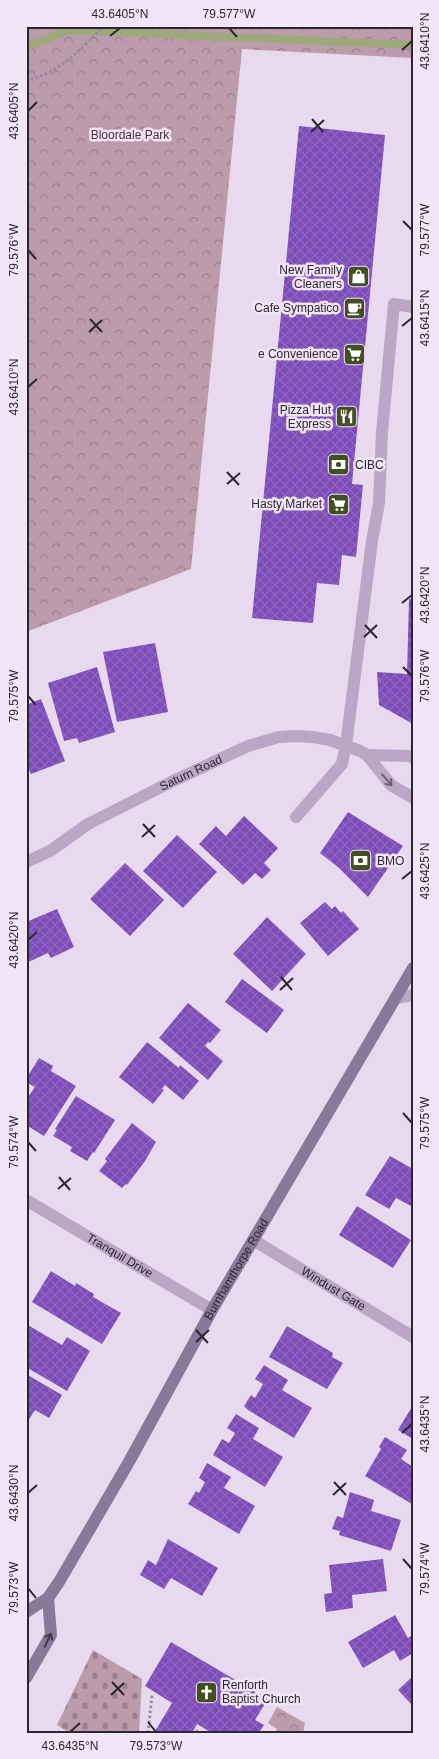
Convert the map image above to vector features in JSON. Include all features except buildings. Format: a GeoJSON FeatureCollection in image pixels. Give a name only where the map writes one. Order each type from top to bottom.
{"type":"FeatureCollection","features":[{"type":"Feature","properties":{"kind":"main road","name":"Burnhamthorpe Road"},"geometry":{"type":"LineString","coordinates":[[26,1612],[48,1598],[130,1460],[212,1310],[413,968]]}},
{"type":"Feature","properties":{"kind":"main road"},"geometry":{"type":"LineString","coordinates":[[26,1678],[52,1635],[48,1598]]}},
{"type":"Feature","properties":{"kind":"street"},"geometry":{"type":"LineString","coordinates":[[296,817],[342,764],[372,541],[379,503],[382,432],[394,304],[413,307]]}},
{"type":"Feature","properties":{"kind":"street","name":"Saturn Road"},"geometry":{"type":"LineString","coordinates":[[26,862],[50,851],[88,824],[248,746],[279,737],[296,736],[330,740],[367,755],[410,756],[413,758]]}},
{"type":"Feature","properties":{"kind":"street","name":"Saturn Road"},"geometry":{"type":"LineString","coordinates":[[367,755],[391,785],[413,798]]}},
{"type":"Feature","properties":{"kind":"street"},"geometry":{"type":"LineString","coordinates":[[396,998],[413,996]]}},
{"type":"Feature","properties":{"kind":"street","name":"Tranquil Drive"},"geometry":{"type":"LineString","coordinates":[[26,1200],[212,1310]]}},
{"type":"Feature","properties":{"kind":"street","name":"Windust Gate"},"geometry":{"type":"LineString","coordinates":[[253,1240],[413,1337]]}},
{"type":"Feature","properties":{"kind":"path"},"geometry":{"type":"LineString","coordinates":[[26,81],[35,79],[62,65],[104,26]]}},
{"type":"Feature","properties":{"kind":"path"},"geometry":{"type":"LineString","coordinates":[[148,1733],[152,1695]]}},
{"type":"Feature","properties":{"kind":"green space","name":"Bloordale Park"},"geometry":{"type":"Polygon","coordinates":[[[26,26],[413,26],[413,58],[242,49],[191,569],[26,632],[26,26]]]}},
{"type":"Feature","properties":{"kind":"green space"},"geometry":{"type":"Polygon","coordinates":[[[93,1650],[142,1679],[139,1733],[70,1733],[57,1725],[93,1650]]]}},
{"type":"Feature","properties":{"kind":"green space"},"geometry":{"type":"Polygon","coordinates":[[[277,1707],[305,1723],[303,1733],[274,1733],[277,1729],[268,1723],[277,1707]]]}},
{"type":"Feature","properties":{"kind":"waterway"},"geometry":{"type":"LineString","coordinates":[[26,47],[69,30],[413,45]]}},
{"type":"Feature","properties":{"kind":"place","name":"New Family Cleaners"},"geometry":{"type":"Point","coordinates":[358,277]}},
{"type":"Feature","properties":{"kind":"place","name":"Cafe Sympatico"},"geometry":{"type":"Point","coordinates":[355,308]}},
{"type":"Feature","properties":{"kind":"place","name":"e Convenience"},"geometry":{"type":"Point","coordinates":[354,354]}},
{"type":"Feature","properties":{"kind":"place","name":"Pizza Hut Express"},"geometry":{"type":"Point","coordinates":[347,417]}},
{"type":"Feature","properties":{"kind":"place","name":"CIBC"},"geometry":{"type":"Point","coordinates":[339,465]}},
{"type":"Feature","properties":{"kind":"place","name":"Hasty Market"},"geometry":{"type":"Point","coordinates":[338,504]}},
{"type":"Feature","properties":{"kind":"place","name":"BMO"},"geometry":{"type":"Point","coordinates":[361,861]}},
{"type":"Feature","properties":{"kind":"place","name":"Renforth Baptist Church"},"geometry":{"type":"Point","coordinates":[206,1692]}}]}
